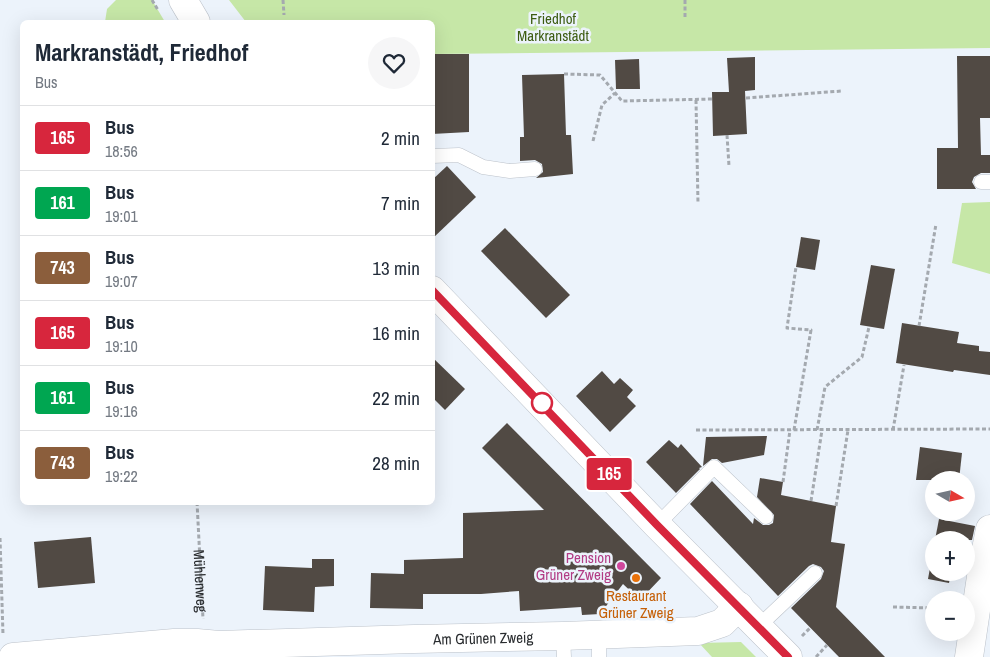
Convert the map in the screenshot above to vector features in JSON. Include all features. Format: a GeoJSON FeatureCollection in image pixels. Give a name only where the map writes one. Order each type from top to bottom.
{"type":"FeatureCollection","features":[{"type":"Feature","properties":{"kind":"street"},"geometry":{"type":"LineString","coordinates":[[183,0],[195,20]]}},
{"type":"Feature","properties":{"kind":"street"},"geometry":{"type":"LineString","coordinates":[[435,293],[657,525],[788,657]]}},
{"type":"Feature","properties":{"kind":"street"},"geometry":{"type":"LineString","coordinates":[[975,568],[990,529]]}},
{"type":"Feature","properties":{"kind":"street"},"geometry":{"type":"LineString","coordinates":[[969,657],[984,604],[975,574]]}},
{"type":"Feature","properties":{"kind":"street","name":"Am Grünen Zweig"},"geometry":{"type":"LineString","coordinates":[[8,647],[90,654],[428,638],[564,647],[599,646],[698,631],[722,622],[738,606]]}},
{"type":"Feature","properties":{"kind":"lane"},"geometry":{"type":"LineString","coordinates":[[435,156],[459,155],[483,167],[510,171],[535,169]]}},
{"type":"Feature","properties":{"kind":"lane"},"geometry":{"type":"LineString","coordinates":[[657,525],[714,467],[766,517]]}},
{"type":"Feature","properties":{"kind":"lane"},"geometry":{"type":"LineString","coordinates":[[759,626],[815,573]]}},
{"type":"Feature","properties":{"kind":"path"},"geometry":{"type":"LineString","coordinates":[[283,0],[284,15]]}},
{"type":"Feature","properties":{"kind":"path"},"geometry":{"type":"LineString","coordinates":[[685,0],[686,18]]}},
{"type":"Feature","properties":{"kind":"path"},"geometry":{"type":"LineString","coordinates":[[564,74],[600,76],[622,101],[712,99]]}},
{"type":"Feature","properties":{"kind":"path"},"geometry":{"type":"LineString","coordinates":[[746,98],[842,91]]}},
{"type":"Feature","properties":{"kind":"path"},"geometry":{"type":"LineString","coordinates":[[593,141],[602,105],[615,94]]}},
{"type":"Feature","properties":{"kind":"path"},"geometry":{"type":"LineString","coordinates":[[696,100],[698,204]]}},
{"type":"Feature","properties":{"kind":"path"},"geometry":{"type":"LineString","coordinates":[[727,135],[729,166]]}},
{"type":"Feature","properties":{"kind":"path"},"geometry":{"type":"LineString","coordinates":[[919,326],[936,224]]}},
{"type":"Feature","properties":{"kind":"path"},"geometry":{"type":"LineString","coordinates":[[794,430],[811,330],[787,328],[796,267]]}},
{"type":"Feature","properties":{"kind":"path"},"geometry":{"type":"LineString","coordinates":[[817,430],[825,387],[862,356],[869,327]]}},
{"type":"Feature","properties":{"kind":"path"},"geometry":{"type":"LineString","coordinates":[[893,430],[904,365]]}},
{"type":"Feature","properties":{"kind":"path"},"geometry":{"type":"LineString","coordinates":[[696,430],[990,429]]}},
{"type":"Feature","properties":{"kind":"path"},"geometry":{"type":"LineString","coordinates":[[783,482],[790,430]]}},
{"type":"Feature","properties":{"kind":"path"},"geometry":{"type":"LineString","coordinates":[[811,501],[822,430]]}},
{"type":"Feature","properties":{"kind":"path"},"geometry":{"type":"LineString","coordinates":[[836,506],[848,430]]}},
{"type":"Feature","properties":{"kind":"path","name":"Mühlenweg"},"geometry":{"type":"LineString","coordinates":[[197,505],[205,648]]}},
{"type":"Feature","properties":{"kind":"path"},"geometry":{"type":"LineString","coordinates":[[0,538],[8,647]]}},
{"type":"Feature","properties":{"kind":"path"},"geometry":{"type":"LineString","coordinates":[[893,607],[925,608]]}},
{"type":"Feature","properties":{"kind":"path"},"geometry":{"type":"LineString","coordinates":[[816,657],[828,646]]}},
{"type":"Feature","properties":{"kind":"green space"},"geometry":{"type":"Polygon","coordinates":[[[116,0],[152,0],[164,20],[105,20],[107,9],[116,0]]]}},
{"type":"Feature","properties":{"kind":"green space","name":"Friedhof Markranstädt"},"geometry":{"type":"Polygon","coordinates":[[[229,0],[990,0],[990,48],[435,54],[435,20],[244,20],[229,0]]]}},
{"type":"Feature","properties":{"kind":"green space"},"geometry":{"type":"Polygon","coordinates":[[[990,202],[990,274],[952,263],[962,203],[990,202]]]}},
{"type":"Feature","properties":{"kind":"green space"},"geometry":{"type":"Polygon","coordinates":[[[741,642],[756,657],[712,657],[699,643],[741,642]]]}},
{"type":"Feature","properties":{"kind":"building"},"geometry":{"type":"Polygon","coordinates":[[[435,54],[469,54],[469,132],[435,134],[435,54]]]}},
{"type":"Feature","properties":{"kind":"building"},"geometry":{"type":"Polygon","coordinates":[[[957,56],[990,56],[990,118],[980,118],[981,155],[990,155],[990,173],[981,173],[974,177],[972,182],[976,189],[937,189],[937,148],[958,148],[957,56]]]}},
{"type":"Feature","properties":{"kind":"building"},"geometry":{"type":"Polygon","coordinates":[[[755,57],[755,90],[745,91],[747,134],[713,136],[712,92],[729,92],[727,58],[755,57]]]}},
{"type":"Feature","properties":{"kind":"building"},"geometry":{"type":"Polygon","coordinates":[[[639,59],[640,89],[616,89],[615,60],[639,59]]]}},
{"type":"Feature","properties":{"kind":"building"},"geometry":{"type":"Polygon","coordinates":[[[564,74],[566,135],[571,135],[573,174],[536,178],[543,172],[542,164],[535,160],[520,161],[520,137],[524,137],[522,75],[564,74]]]}},
{"type":"Feature","properties":{"kind":"building"},"geometry":{"type":"Polygon","coordinates":[[[447,166],[476,197],[435,236],[435,177],[447,166]]]}},
{"type":"Feature","properties":{"kind":"building"},"geometry":{"type":"Polygon","coordinates":[[[505,228],[570,295],[546,318],[481,251],[505,228]]]}},
{"type":"Feature","properties":{"kind":"building"},"geometry":{"type":"Polygon","coordinates":[[[801,237],[820,240],[815,270],[796,267],[801,237]]]}},
{"type":"Feature","properties":{"kind":"building"},"geometry":{"type":"Polygon","coordinates":[[[871,265],[895,269],[884,329],[860,325],[871,265]]]}},
{"type":"Feature","properties":{"kind":"building"},"geometry":{"type":"Polygon","coordinates":[[[902,323],[959,332],[957,343],[979,346],[979,351],[990,352],[990,375],[954,370],[953,372],[896,363],[902,323]]]}},
{"type":"Feature","properties":{"kind":"building"},"geometry":{"type":"Polygon","coordinates":[[[435,360],[465,389],[445,410],[435,400],[435,360]]]}},
{"type":"Feature","properties":{"kind":"building"},"geometry":{"type":"Polygon","coordinates":[[[602,371],[614,384],[620,378],[633,390],[627,397],[636,406],[610,432],[576,396],[602,371]]]}},
{"type":"Feature","properties":{"kind":"building"},"geometry":{"type":"Polygon","coordinates":[[[507,423],[661,578],[640,600],[623,584],[600,614],[582,615],[581,607],[520,611],[519,591],[481,594],[423,594],[423,609],[370,608],[371,573],[404,574],[404,560],[463,558],[463,513],[544,510],[482,448],[507,423]]]}},
{"type":"Feature","properties":{"kind":"building"},"geometry":{"type":"Polygon","coordinates":[[[767,436],[764,455],[722,463],[717,459],[712,459],[703,466],[706,437],[767,436]]]}},
{"type":"Feature","properties":{"kind":"building"},"geometry":{"type":"Polygon","coordinates":[[[669,440],[678,448],[681,444],[702,467],[676,493],[646,462],[669,440]]]}},
{"type":"Feature","properties":{"kind":"building"},"geometry":{"type":"Polygon","coordinates":[[[920,447],[962,453],[960,471],[925,471],[925,480],[916,480],[920,447]]]}},
{"type":"Feature","properties":{"kind":"building"},"geometry":{"type":"Polygon","coordinates":[[[760,478],[783,482],[781,495],[836,506],[831,542],[845,544],[836,607],[885,657],[839,657],[791,608],[821,579],[824,571],[821,567],[813,564],[809,566],[778,596],[690,504],[712,481],[753,524],[754,518],[763,525],[769,525],[773,523],[774,515],[757,497],[760,478]]]}},
{"type":"Feature","properties":{"kind":"building"},"geometry":{"type":"Polygon","coordinates":[[[939,521],[975,526],[974,531],[937,531],[939,521]]]}},
{"type":"Feature","properties":{"kind":"building"},"geometry":{"type":"Polygon","coordinates":[[[91,537],[95,583],[38,588],[34,542],[91,537]]]}},
{"type":"Feature","properties":{"kind":"building"},"geometry":{"type":"Polygon","coordinates":[[[312,559],[334,559],[334,586],[315,587],[314,612],[263,610],[265,566],[312,568],[312,559]]]}},
{"type":"Feature","properties":{"kind":"bus line","name":"165"},"geometry":{"type":"LineString","coordinates":[[435,293],[657,525],[788,657]]}},
{"type":"Feature","properties":{"kind":"place","name":"Pension Grüner Zweig"},"geometry":{"type":"Point","coordinates":[621,566]}},
{"type":"Feature","properties":{"kind":"place","name":"Restaurant Grüner Zweig"},"geometry":{"type":"Point","coordinates":[636,578]}}]}
